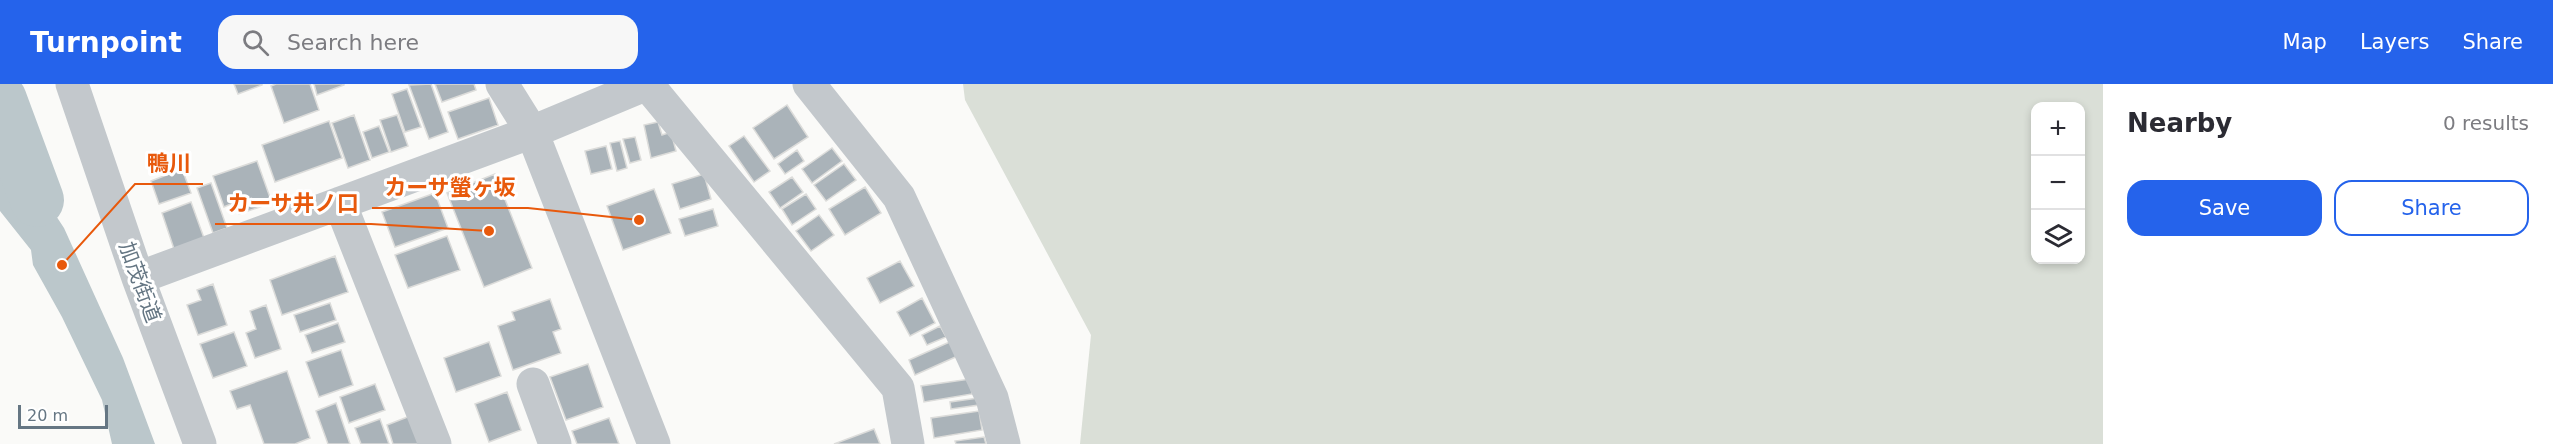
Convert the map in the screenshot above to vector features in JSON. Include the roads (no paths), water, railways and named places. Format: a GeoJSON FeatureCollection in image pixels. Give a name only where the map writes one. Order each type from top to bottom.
{"type":"FeatureCollection","features":[{"type":"Feature","properties":{"kind":"street"},"geometry":{"type":"LineString","coordinates":[[502,84],[532,132],[654,444]]}},
{"type":"Feature","properties":{"kind":"street"},"geometry":{"type":"LineString","coordinates":[[138,278],[532,132],[647,84],[898,388],[908,444]]}},
{"type":"Feature","properties":{"kind":"street"},"geometry":{"type":"LineString","coordinates":[[809,84],[899,197],[992,398],[1004,444]]}},
{"type":"Feature","properties":{"kind":"street","name":"加茂街道"},"geometry":{"type":"LineString","coordinates":[[78,86],[138,278],[200,444]]}},
{"type":"Feature","properties":{"kind":"street"},"geometry":{"type":"LineString","coordinates":[[340,203],[435,444]]}},
{"type":"Feature","properties":{"kind":"street"},"geometry":{"type":"LineString","coordinates":[[533,384],[555,444]]}},
{"type":"Feature","properties":{"kind":"waterway"},"geometry":{"type":"LineString","coordinates":[[0,100],[37,200]]}},
{"type":"Feature","properties":{"kind":"place","name":"カーサ螢ヶ坂"},"geometry":{"type":"Point","coordinates":[639,220]}},
{"type":"Feature","properties":{"kind":"place","name":"カーサ井ノ口"},"geometry":{"type":"Point","coordinates":[489,231]}},
{"type":"Feature","properties":{"kind":"place","name":"鴨川"},"geometry":{"type":"Point","coordinates":[62,265]}}]}
